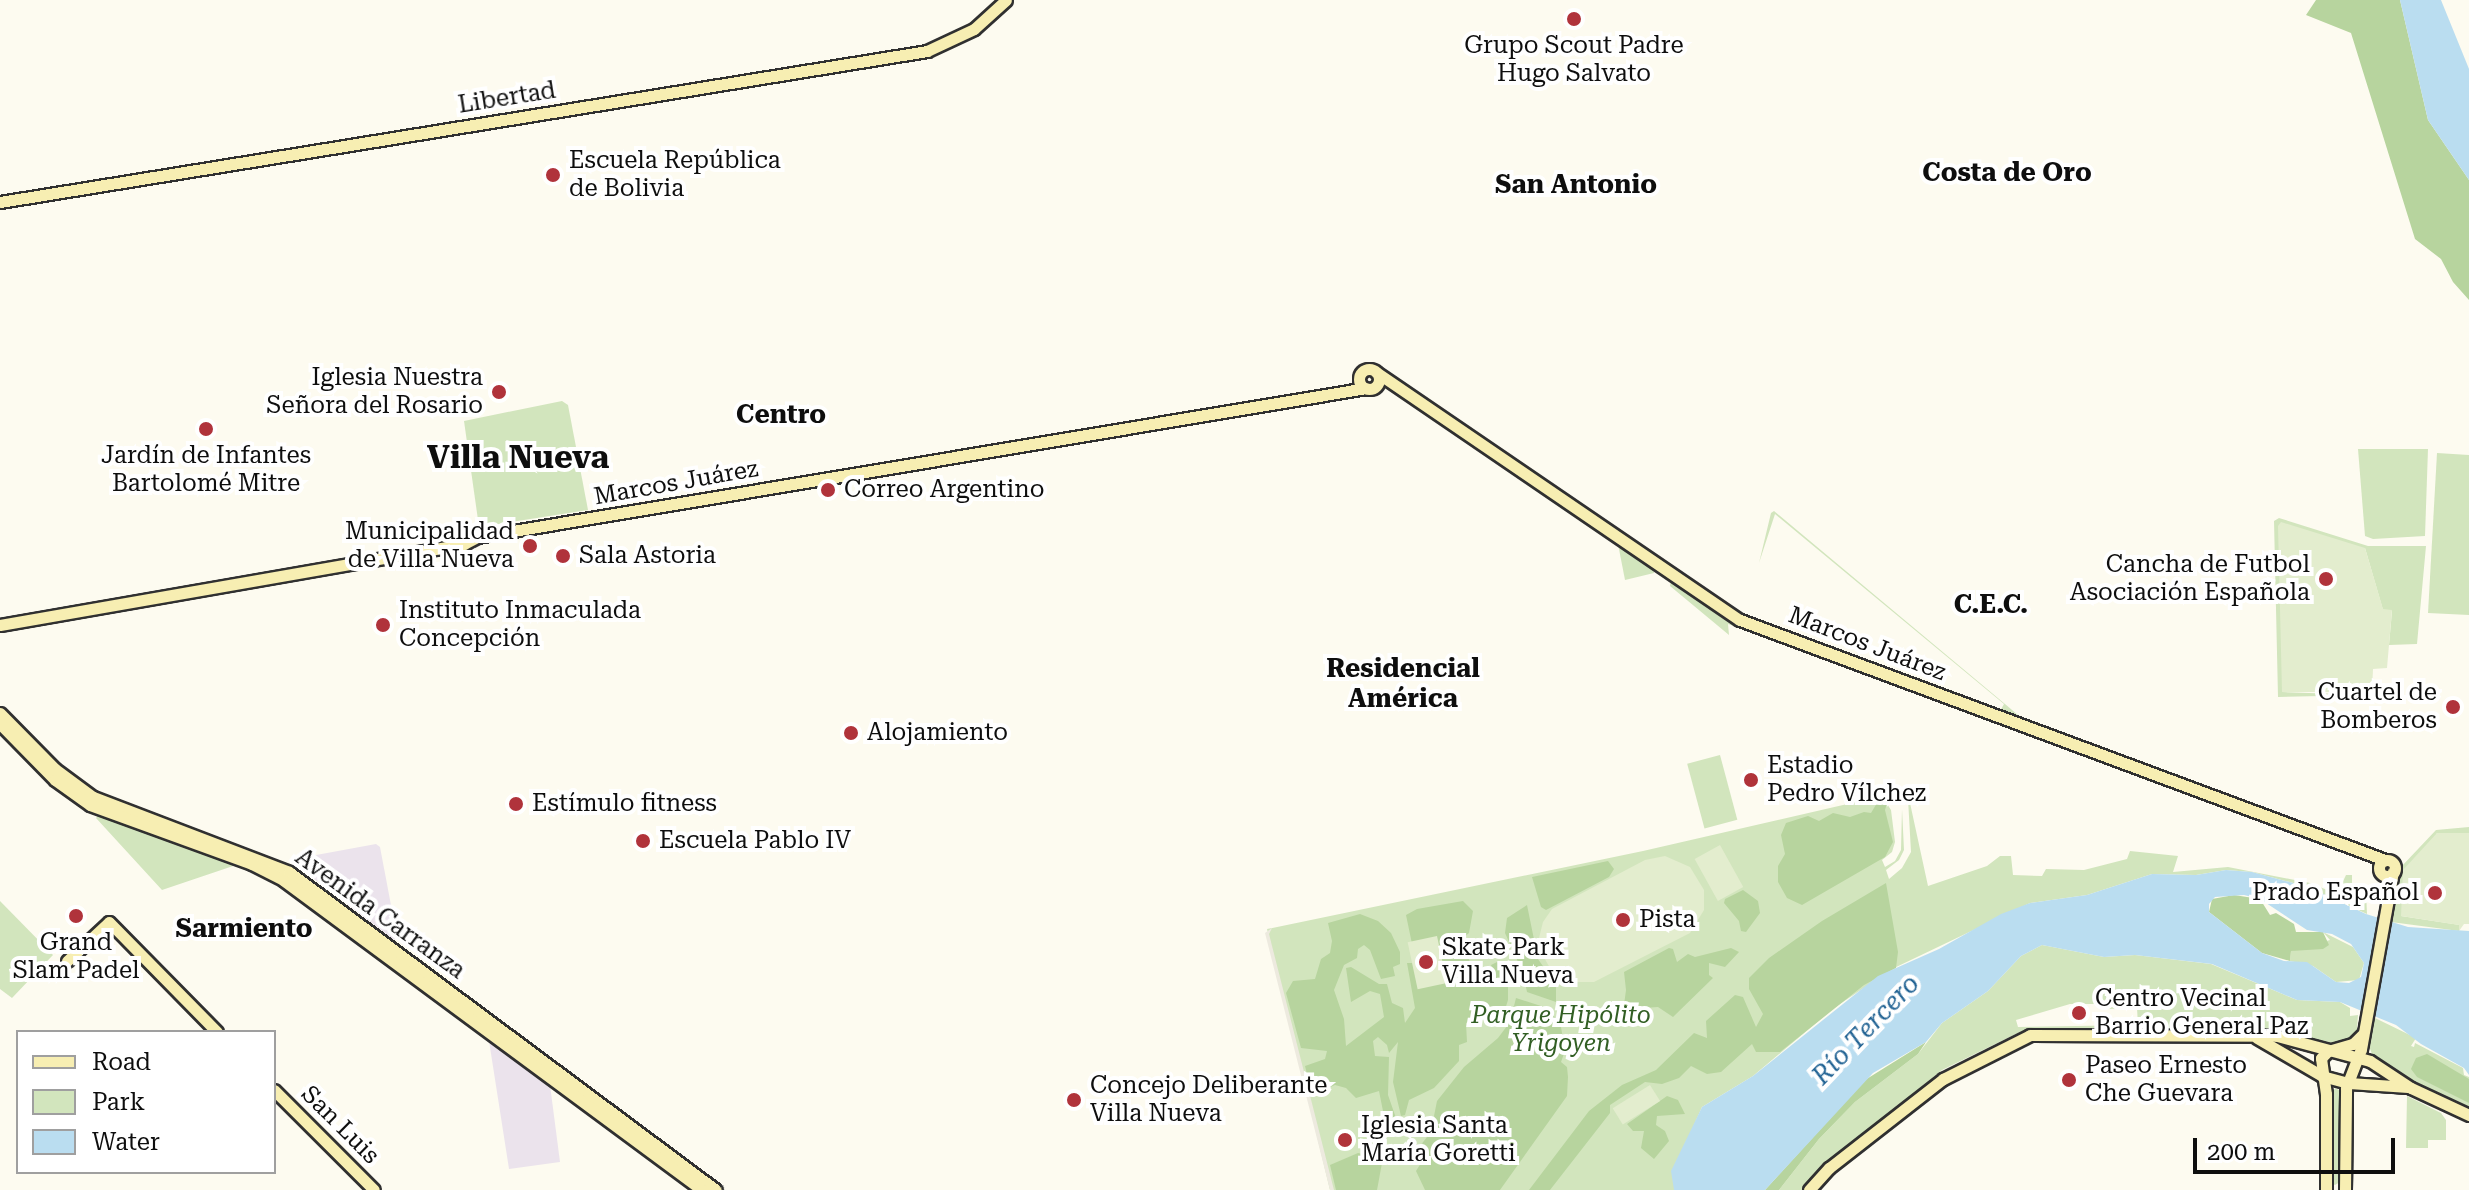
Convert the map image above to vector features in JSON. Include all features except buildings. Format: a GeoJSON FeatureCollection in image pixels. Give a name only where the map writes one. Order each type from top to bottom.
{"type":"FeatureCollection","features":[{"type":"Feature","properties":{"kind":"main road","name":"Libertad"},"geometry":{"type":"LineString","coordinates":[[0,202],[927,51],[974,29],[1006,0]]}},
{"type":"Feature","properties":{"kind":"main road","name":"Marcos Juárez"},"geometry":{"type":"LineString","coordinates":[[0,625],[1365,387],[1378,382],[1376,372],[1740,620],[2355,850],[2384,869],[2387,898],[2365,1029]]}},
{"type":"Feature","properties":{"kind":"main road","name":"Marcos Juárez"},"geometry":{"type":"LineString","coordinates":[[1365,387],[1408,395]]}},
{"type":"Feature","properties":{"kind":"main road","name":"Avenida Carranza"},"geometry":{"type":"LineString","coordinates":[[0,713],[55,769],[93,797],[289,872],[716,1190]]}},
{"type":"Feature","properties":{"kind":"main road","name":"Avenida Carranza"},"geometry":{"type":"LineString","coordinates":[[0,724],[55,780],[90,805],[252,864],[283,880],[702,1190]]}},
{"type":"Feature","properties":{"kind":"main road"},"geometry":{"type":"LineString","coordinates":[[67,961],[109,922],[215,1030]]}},
{"type":"Feature","properties":{"kind":"main road"},"geometry":{"type":"LineString","coordinates":[[2326,1190],[2326,1094],[2321,1058],[2332,1049],[2353,1044],[2365,1029]]}},
{"type":"Feature","properties":{"kind":"main road"},"geometry":{"type":"LineString","coordinates":[[2345,1190],[2349,1083],[2365,1059],[2365,1029]]}},
{"type":"Feature","properties":{"kind":"main road"},"geometry":{"type":"LineString","coordinates":[[1809,1190],[1829,1168],[1943,1079],[2025,1036],[2272,1035],[2365,1059],[2411,1088],[2469,1115]]}},
{"type":"Feature","properties":{"kind":"main road"},"geometry":{"type":"LineString","coordinates":[[2252,1036],[2281,1049],[2322,1076],[2349,1083],[2411,1088]]}},
{"type":"Feature","properties":{"kind":"main road","name":"San Luis"},"geometry":{"type":"LineString","coordinates":[[276,1092],[374,1190]]}},
{"type":"Feature","properties":{"kind":"shaded area"},"geometry":{"type":"Polygon","coordinates":[[[376,844],[380,847],[397,937],[394,940],[289,860],[376,844]]]}},
{"type":"Feature","properties":{"kind":"shaded area"},"geometry":{"type":"Polygon","coordinates":[[[1272,928],[1269,934],[1334,1190],[1330,1190],[1265,933],[1272,928]]]}},
{"type":"Feature","properties":{"kind":"shaded area"},"geometry":{"type":"Polygon","coordinates":[[[489,1041],[550,1085],[560,1162],[509,1169],[489,1041]]]}},
{"type":"Feature","properties":{"kind":"green space"},"geometry":{"type":"Polygon","coordinates":[[[2316,0],[2400,0],[2428,120],[2469,180],[2469,300],[2453,282],[2441,259],[2415,239],[2351,33],[2306,15],[2316,0]]]}},
{"type":"Feature","properties":{"kind":"green space"},"geometry":{"type":"Polygon","coordinates":[[[562,401],[568,405],[588,510],[479,527],[464,421],[562,401]]]}},
{"type":"Feature","properties":{"kind":"green space"},"geometry":{"type":"Polygon","coordinates":[[[2358,449],[2428,449],[2425,536],[2373,539],[2365,536],[2358,449]]]}},
{"type":"Feature","properties":{"kind":"green space"},"geometry":{"type":"Polygon","coordinates":[[[2437,453],[2469,455],[2469,615],[2428,613],[2437,453]]]}},
{"type":"Feature","properties":{"kind":"green space"},"geometry":{"type":"Polygon","coordinates":[[[1774,511],[2025,721],[1999,713],[2004,704],[1775,514],[1759,563],[1774,511]]]}},
{"type":"Feature","properties":{"kind":"green space"},"geometry":{"type":"Polygon","coordinates":[[[2279,518],[2368,546],[2426,546],[2417,644],[2389,645],[2392,611],[2383,610],[2365,548],[2282,692],[2369,695],[2278,697],[2274,521],[2279,518]]]}},
{"type":"Feature","properties":{"kind":"green space","name":"Cancha de Futbol Asociación Española"},"geometry":{"type":"Polygon","coordinates":[[[2281,522],[2365,548],[2383,609],[2392,610],[2387,668],[2373,669],[2372,692],[2282,692],[2278,526],[2281,522]]]}},
{"type":"Feature","properties":{"kind":"green space"},"geometry":{"type":"Polygon","coordinates":[[[1618,544],[1653,568],[1654,573],[1625,580],[1618,544]]]}},
{"type":"Feature","properties":{"kind":"green space"},"geometry":{"type":"Polygon","coordinates":[[[1671,580],[1724,617],[1802,651],[1728,624],[1729,635],[1670,586],[1671,580]]]}},
{"type":"Feature","properties":{"kind":"green space"},"geometry":{"type":"Polygon","coordinates":[[[1720,755],[1737,820],[1704,829],[1687,764],[1720,755]]]}},
{"type":"Feature","properties":{"kind":"green space","name":"Parque Hipólito Yrigoyen"},"geometry":{"type":"Polygon","coordinates":[[[1882,796],[1891,810],[1895,842],[1892,852],[1882,860],[1885,867],[1895,861],[1901,850],[1902,809],[1904,850],[1899,860],[1886,870],[1889,879],[1902,868],[1911,852],[1908,799],[1912,796],[1919,799],[1910,803],[1928,886],[1987,866],[2000,856],[2011,856],[2013,875],[2042,876],[2046,869],[2084,870],[2127,859],[2130,851],[2178,856],[2173,872],[2228,867],[2310,883],[2337,894],[2346,875],[2352,875],[2352,886],[2364,885],[2367,914],[2308,887],[2252,872],[2226,870],[2196,875],[2152,874],[2087,895],[2030,903],[1892,969],[1834,1008],[1753,1076],[1702,1107],[1678,1161],[1674,1190],[1330,1190],[1267,929],[1643,851],[1882,796]]]}},
{"type":"Feature","properties":{"kind":"green space"},"geometry":{"type":"Polygon","coordinates":[[[1888,800],[1885,810],[1893,842],[1885,857],[1802,905],[1787,898],[1778,882],[1778,866],[1785,854],[1781,835],[1786,823],[1808,816],[1819,821],[1833,813],[1850,817],[1871,813],[1877,803],[1888,800]]]}},
{"type":"Feature","properties":{"kind":"green space"},"geometry":{"type":"Polygon","coordinates":[[[99,814],[239,864],[162,890],[96,818],[99,814]]]}},
{"type":"Feature","properties":{"kind":"green space"},"geometry":{"type":"Polygon","coordinates":[[[2469,827],[2469,833],[2437,833],[2401,916],[2460,925],[2459,931],[2391,922],[2396,878],[2401,867],[2436,830],[2469,827]]]}},
{"type":"Feature","properties":{"kind":"green space","name":"Prado Español"},"geometry":{"type":"Polygon","coordinates":[[[2437,833],[2469,833],[2469,924],[2464,924],[2459,931],[2459,925],[2401,916],[2403,870],[2437,833]]]}},
{"type":"Feature","properties":{"kind":"green space"},"geometry":{"type":"Polygon","coordinates":[[[1720,845],[1743,887],[1718,901],[1695,859],[1720,845]]]}},
{"type":"Feature","properties":{"kind":"green space","name":"Pista"},"geometry":{"type":"Polygon","coordinates":[[[1665,856],[1690,867],[1704,890],[1704,910],[1690,933],[1594,982],[1570,982],[1550,968],[1542,954],[1539,938],[1543,922],[1552,909],[1645,860],[1665,856]]]}},
{"type":"Feature","properties":{"kind":"green space"},"geometry":{"type":"Polygon","coordinates":[[[1608,861],[1614,869],[1609,877],[1546,910],[1541,907],[1532,877],[1608,861]]]}},
{"type":"Feature","properties":{"kind":"green space"},"geometry":{"type":"Polygon","coordinates":[[[1886,883],[1898,952],[1896,968],[1864,985],[1780,1052],[1756,1052],[1752,1044],[1721,1072],[1707,1074],[1691,1066],[1679,1078],[1662,1084],[1645,1082],[1610,1105],[1610,1113],[1550,1190],[1529,1190],[1589,1111],[1622,1085],[1656,1070],[1694,1033],[1707,1038],[1706,1021],[1735,995],[1743,997],[1756,1027],[1763,1014],[1749,989],[1749,978],[1769,958],[1822,921],[1886,883]]]}},
{"type":"Feature","properties":{"kind":"green space"},"geometry":{"type":"Polygon","coordinates":[[[1743,890],[1758,901],[1760,913],[1746,932],[1741,931],[1739,921],[1724,903],[1725,899],[1743,890]]]}},
{"type":"Feature","properties":{"kind":"green space"},"geometry":{"type":"Polygon","coordinates":[[[2234,895],[2260,899],[2270,915],[2276,913],[2294,924],[2296,932],[2323,932],[2329,945],[2323,949],[2291,951],[2290,961],[2262,953],[2209,912],[2212,899],[2234,895]]]}},
{"type":"Feature","properties":{"kind":"green space"},"geometry":{"type":"Polygon","coordinates":[[[0,901],[53,955],[12,998],[0,989],[0,901]]]}},
{"type":"Feature","properties":{"kind":"green space"},"geometry":{"type":"Polygon","coordinates":[[[1463,901],[1473,911],[1469,933],[1462,939],[1471,965],[1491,983],[1495,978],[1491,965],[1497,962],[1508,980],[1508,1000],[1502,1019],[1493,1021],[1482,1013],[1466,1023],[1467,1042],[1459,1045],[1459,1061],[1434,1088],[1409,1100],[1405,1115],[1401,1116],[1393,1082],[1398,1042],[1389,1053],[1387,1045],[1378,1037],[1373,1041],[1375,1056],[1389,1057],[1388,1095],[1397,1121],[1391,1121],[1383,1111],[1379,1091],[1356,1098],[1346,1088],[1335,1085],[1317,1093],[1311,1090],[1305,1066],[1325,1059],[1327,1051],[1301,1048],[1286,993],[1293,981],[1315,979],[1321,959],[1330,953],[1332,941],[1328,923],[1360,914],[1378,921],[1391,933],[1400,952],[1400,964],[1393,967],[1395,976],[1381,979],[1370,950],[1364,945],[1358,949],[1357,958],[1344,965],[1334,990],[1344,1019],[1346,1046],[1384,1017],[1380,994],[1370,991],[1351,1002],[1346,968],[1351,967],[1379,984],[1387,984],[1392,1003],[1403,1008],[1405,1023],[1415,1008],[1407,963],[1416,963],[1406,915],[1417,909],[1463,901]]]}},
{"type":"Feature","properties":{"kind":"green space"},"geometry":{"type":"Polygon","coordinates":[[[1527,905],[1538,959],[1556,985],[1556,1002],[1527,992],[1523,973],[1505,933],[1507,918],[1527,905]]]}},
{"type":"Feature","properties":{"kind":"green space"},"geometry":{"type":"Polygon","coordinates":[[[2323,932],[2353,947],[2364,963],[2359,980],[2336,982],[2313,966],[2290,961],[2291,951],[2330,940],[2323,932]]]}},
{"type":"Feature","properties":{"kind":"green space"},"geometry":{"type":"Polygon","coordinates":[[[1437,936],[1447,983],[1418,989],[1408,942],[1437,936]]]}},
{"type":"Feature","properties":{"kind":"green space"},"geometry":{"type":"Polygon","coordinates":[[[2042,945],[2104,957],[2135,955],[2211,964],[2297,1000],[2340,1002],[2350,1008],[2350,1016],[2358,1015],[2357,1028],[2360,1029],[2352,1040],[2339,1044],[2265,1030],[2022,1031],[1942,1070],[1824,1166],[1803,1190],[1779,1190],[1819,1139],[1855,1102],[1918,1054],[1942,1023],[1988,991],[2021,956],[2042,945]],[[2070,1004],[2016,1020],[2018,1027],[2138,1025],[2137,1008],[2106,1009],[2098,1004],[2070,1004]]]}},
{"type":"Feature","properties":{"kind":"green space"},"geometry":{"type":"Polygon","coordinates":[[[1669,948],[1673,949],[1677,962],[1688,954],[1695,957],[1731,948],[1739,952],[1725,967],[1709,963],[1709,975],[1713,978],[1673,1017],[1658,1007],[1643,1008],[1627,1018],[1623,1012],[1626,990],[1624,972],[1669,948]]]}},
{"type":"Feature","properties":{"kind":"green space"},"geometry":{"type":"Polygon","coordinates":[[[1516,998],[1541,1006],[1560,1021],[1565,1051],[1561,1062],[1567,1067],[1567,1096],[1500,1190],[1425,1190],[1416,1171],[1421,1163],[1420,1146],[1427,1137],[1440,1132],[1434,1116],[1437,1101],[1464,1067],[1498,1038],[1510,1022],[1516,998]]]}},
{"type":"Feature","properties":{"kind":"green space"},"geometry":{"type":"Polygon","coordinates":[[[2375,1018],[2416,1038],[2411,1046],[2414,1047],[2415,1043],[2463,1068],[2464,1075],[2469,1077],[2469,1109],[2406,1080],[2373,1057],[2368,1043],[2375,1018]]]}},
{"type":"Feature","properties":{"kind":"green space"},"geometry":{"type":"Polygon","coordinates":[[[1926,1042],[1918,1054],[1855,1102],[1819,1139],[1779,1190],[1765,1190],[1865,1080],[1926,1042]]]}},
{"type":"Feature","properties":{"kind":"green space"},"geometry":{"type":"Polygon","coordinates":[[[2427,1054],[2469,1079],[2469,1103],[2417,1077],[2411,1069],[2416,1058],[2427,1054]]]}},
{"type":"Feature","properties":{"kind":"green space"},"geometry":{"type":"Polygon","coordinates":[[[1650,1085],[1660,1101],[1623,1124],[1613,1108],[1650,1085]]]}},
{"type":"Feature","properties":{"kind":"green space"},"geometry":{"type":"Polygon","coordinates":[[[2336,1088],[2341,1092],[2340,1182],[2335,1185],[2331,1183],[2330,1093],[2336,1088]]]}},
{"type":"Feature","properties":{"kind":"green space"},"geometry":{"type":"Polygon","coordinates":[[[1667,1096],[1678,1100],[1685,1114],[1657,1116],[1656,1125],[1665,1131],[1669,1141],[1654,1159],[1641,1148],[1644,1131],[1633,1131],[1627,1124],[1667,1096]]]}},
{"type":"Feature","properties":{"kind":"green space"},"geometry":{"type":"Polygon","coordinates":[[[2407,1096],[2441,1113],[2446,1120],[2446,1140],[2428,1140],[2428,1148],[2406,1148],[2407,1096]]]}},
{"type":"Feature","properties":{"kind":"green space"},"geometry":{"type":"Polygon","coordinates":[[[1358,1153],[1380,1158],[1382,1163],[1377,1190],[1336,1190],[1330,1165],[1358,1153]]]}},
{"type":"Feature","properties":{"kind":"water"},"geometry":{"type":"Polygon","coordinates":[[[2400,0],[2441,0],[2469,69],[2469,180],[2428,120],[2400,0]]]}},
{"type":"Feature","properties":{"kind":"water","name":"Río Tercero"},"geometry":{"type":"Polygon","coordinates":[[[2226,870],[2252,872],[2308,887],[2366,914],[2408,927],[2469,931],[2469,1075],[2464,1068],[2421,1044],[2396,1025],[2340,1002],[2297,1000],[2212,964],[2135,955],[2104,957],[2042,945],[2021,956],[1988,991],[1942,1023],[1926,1042],[1873,1073],[1765,1190],[1674,1190],[1671,1171],[1702,1107],[1753,1076],[1878,976],[1939,949],[2001,914],[2030,903],[2087,895],[2152,874],[2196,875],[2226,870]],[[2244,895],[2215,897],[2209,904],[2209,912],[2262,953],[2284,961],[2307,962],[2336,982],[2349,983],[2361,977],[2364,963],[2351,944],[2332,934],[2307,930],[2260,899],[2244,895]]]}},
{"type":"Feature","properties":{"kind":"place","name":"Grupo Scout Padre Hugo Salvato"},"geometry":{"type":"Point","coordinates":[1574,19]}},
{"type":"Feature","properties":{"kind":"place","name":"Escuela República de Bolivia"},"geometry":{"type":"Point","coordinates":[553,175]}},
{"type":"Feature","properties":{"kind":"place","name":"Iglesia Nuestra Señora del Rosario"},"geometry":{"type":"Point","coordinates":[499,392]}},
{"type":"Feature","properties":{"kind":"place","name":"Jardín de Infantes Bartolomé Mitre"},"geometry":{"type":"Point","coordinates":[206,429]}},
{"type":"Feature","properties":{"kind":"place","name":"Correo Argentino"},"geometry":{"type":"Point","coordinates":[828,490]}},
{"type":"Feature","properties":{"kind":"place","name":"Municipalidad de Villa Nueva"},"geometry":{"type":"Point","coordinates":[530,546]}},
{"type":"Feature","properties":{"kind":"place","name":"Sala Astoria"},"geometry":{"type":"Point","coordinates":[563,556]}},
{"type":"Feature","properties":{"kind":"place","name":"Cancha de Futbol Asociación Española"},"geometry":{"type":"Point","coordinates":[2326,579]}},
{"type":"Feature","properties":{"kind":"place","name":"Instituto Inmaculada Concepción"},"geometry":{"type":"Point","coordinates":[383,625]}},
{"type":"Feature","properties":{"kind":"place","name":"Cuartel de Bomberos"},"geometry":{"type":"Point","coordinates":[2453,707]}},
{"type":"Feature","properties":{"kind":"place","name":"Alojamiento"},"geometry":{"type":"Point","coordinates":[851,733]}},
{"type":"Feature","properties":{"kind":"place","name":"Estadio Pedro Vílchez"},"geometry":{"type":"Point","coordinates":[1751,780]}},
{"type":"Feature","properties":{"kind":"place","name":"Estímulo fitness"},"geometry":{"type":"Point","coordinates":[516,804]}},
{"type":"Feature","properties":{"kind":"place","name":"Escuela Pablo IV"},"geometry":{"type":"Point","coordinates":[643,841]}},
{"type":"Feature","properties":{"kind":"place","name":"Prado Español"},"geometry":{"type":"Point","coordinates":[2435,893]}},
{"type":"Feature","properties":{"kind":"place","name":"Grand Slam Padel"},"geometry":{"type":"Point","coordinates":[76,916]}},
{"type":"Feature","properties":{"kind":"place","name":"Pista"},"geometry":{"type":"Point","coordinates":[1623,920]}},
{"type":"Feature","properties":{"kind":"place","name":"Skate Park Villa Nueva"},"geometry":{"type":"Point","coordinates":[1426,962]}},
{"type":"Feature","properties":{"kind":"place","name":"Centro Vecinal Barrio General Paz"},"geometry":{"type":"Point","coordinates":[2079,1013]}},
{"type":"Feature","properties":{"kind":"place","name":"Paseo Ernesto Che Guevara"},"geometry":{"type":"Point","coordinates":[2069,1080]}},
{"type":"Feature","properties":{"kind":"place","name":"Concejo Deliberante Villa Nueva"},"geometry":{"type":"Point","coordinates":[1074,1100]}},
{"type":"Feature","properties":{"kind":"place","name":"Iglesia Santa María Goretti"},"geometry":{"type":"Point","coordinates":[1345,1140]}},
{"type":"Feature","properties":{"kind":"district","name":"Costa de Oro"},"geometry":{"type":"Point","coordinates":[2007,173]}},
{"type":"Feature","properties":{"kind":"district","name":"San Antonio"},"geometry":{"type":"Point","coordinates":[1576,185]}},
{"type":"Feature","properties":{"kind":"district","name":"Centro"},"geometry":{"type":"Point","coordinates":[781,415]}},
{"type":"Feature","properties":{"kind":"district","name":"Villa Nueva"},"geometry":{"type":"Point","coordinates":[518,457]}},
{"type":"Feature","properties":{"kind":"district","name":"C.E.C."},"geometry":{"type":"Point","coordinates":[1991,605]}},
{"type":"Feature","properties":{"kind":"district","name":"Residencial América"},"geometry":{"type":"Point","coordinates":[1403,684]}},
{"type":"Feature","properties":{"kind":"district","name":"Sarmiento"},"geometry":{"type":"Point","coordinates":[244,929]}}]}
